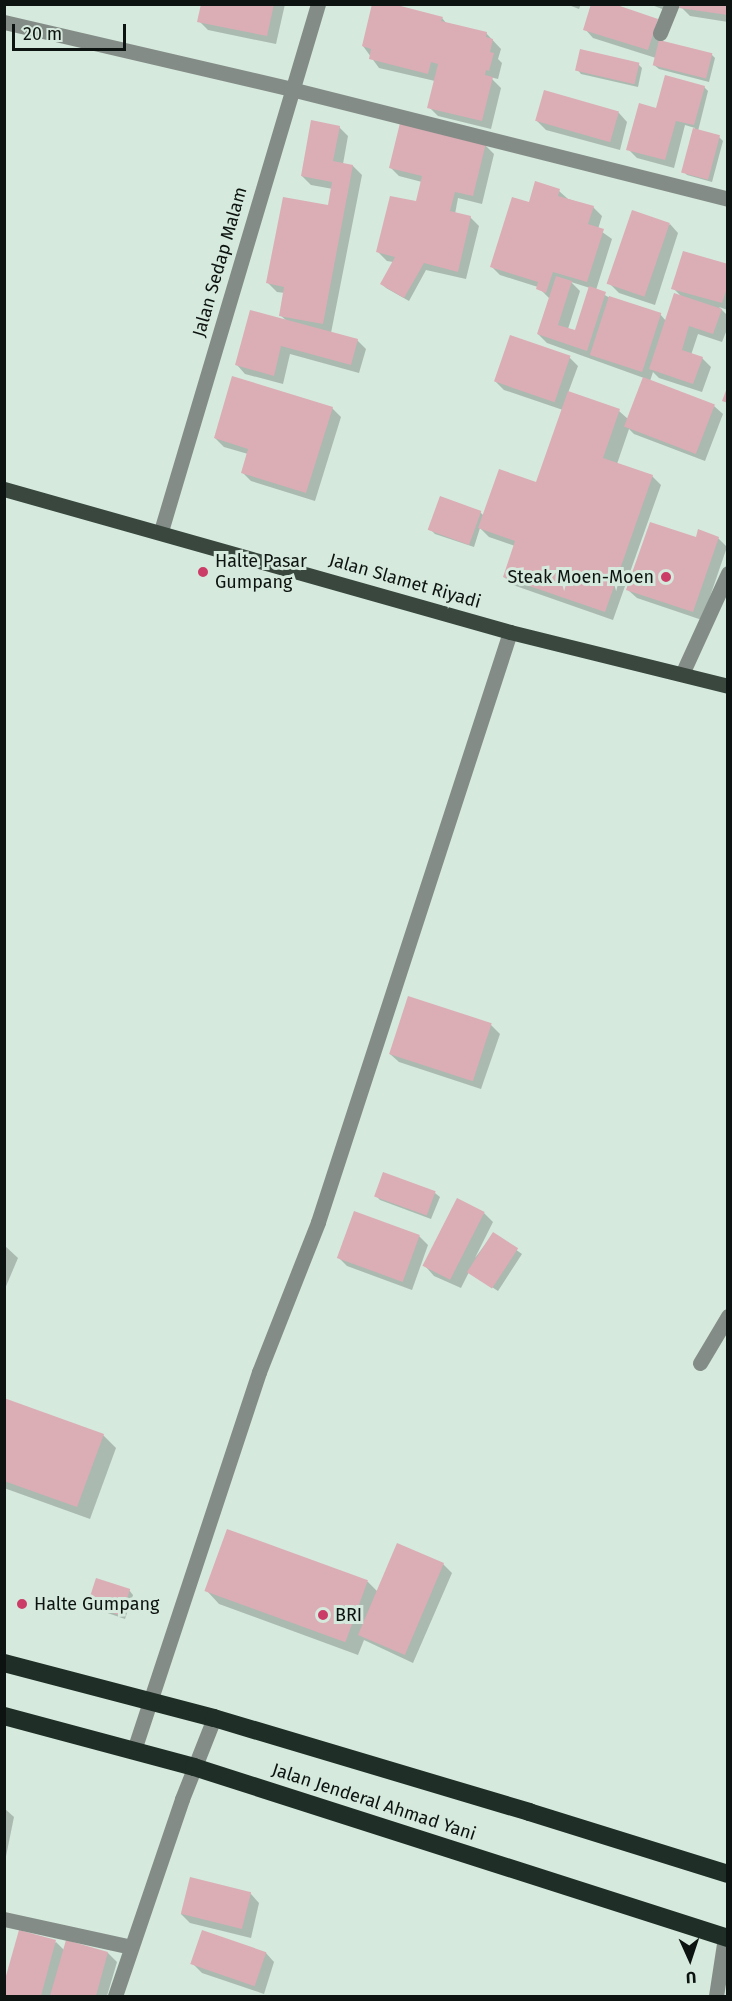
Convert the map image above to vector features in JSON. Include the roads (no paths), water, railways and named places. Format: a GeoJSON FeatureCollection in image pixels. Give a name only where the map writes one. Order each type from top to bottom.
{"type":"FeatureCollection","features":[{"type":"Feature","properties":{"kind":"highway","name":"Jalan Jenderal Ahmad Yani"},"geometry":{"type":"LineString","coordinates":[[4,1664],[214,1718],[728,1874]]}},
{"type":"Feature","properties":{"kind":"highway","name":"Jalan Jenderal Ahmad Yani"},"geometry":{"type":"LineString","coordinates":[[4,1716],[195,1767],[726,1937]]}},
{"type":"Feature","properties":{"kind":"main road","name":"Jalan Slamet Riyadi"},"geometry":{"type":"LineString","coordinates":[[4,489],[161,531],[510,632],[728,686]]}},
{"type":"Feature","properties":{"kind":"street","name":"Jalan Sedap Malam"},"geometry":{"type":"LineString","coordinates":[[161,531],[318,4]]}},
{"type":"Feature","properties":{"kind":"street"},"geometry":{"type":"LineString","coordinates":[[660,33],[672,4]]}},
{"type":"Feature","properties":{"kind":"street"},"geometry":{"type":"LineString","coordinates":[[4,22],[291,89],[728,199]]}},
{"type":"Feature","properties":{"kind":"street"},"geometry":{"type":"LineString","coordinates":[[682,674],[728,573]]}},
{"type":"Feature","properties":{"kind":"street"},"geometry":{"type":"LineString","coordinates":[[134,1750],[259,1372],[318,1222],[510,632]]}},
{"type":"Feature","properties":{"kind":"street"},"geometry":{"type":"LineString","coordinates":[[700,1363],[728,1316]]}},
{"type":"Feature","properties":{"kind":"street"},"geometry":{"type":"LineString","coordinates":[[115,1996],[214,1718]]}},
{"type":"Feature","properties":{"kind":"street"},"geometry":{"type":"LineString","coordinates":[[4,1919],[131,1947]]}},
{"type":"Feature","properties":{"kind":"street"},"geometry":{"type":"LineString","coordinates":[[716,1996],[726,1937]]}},
{"type":"Feature","properties":{"kind":"place","name":"Halte Pasar Gumpang"},"geometry":{"type":"Point","coordinates":[203,572]}},
{"type":"Feature","properties":{"kind":"place","name":"Steak Moen-Moen"},"geometry":{"type":"Point","coordinates":[666,577]}},
{"type":"Feature","properties":{"kind":"place","name":"Halte Gumpang"},"geometry":{"type":"Point","coordinates":[22,1604]}},
{"type":"Feature","properties":{"kind":"place","name":"BRI"},"geometry":{"type":"Point","coordinates":[323,1615]}}]}
